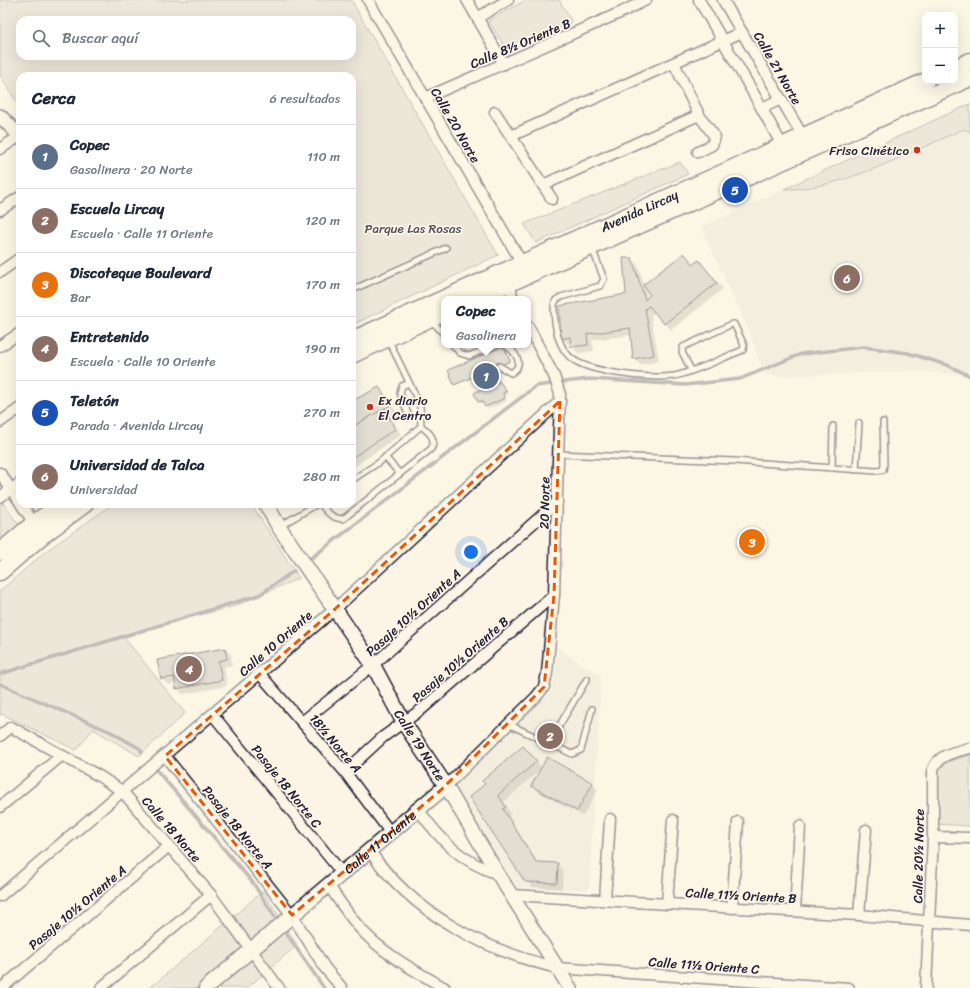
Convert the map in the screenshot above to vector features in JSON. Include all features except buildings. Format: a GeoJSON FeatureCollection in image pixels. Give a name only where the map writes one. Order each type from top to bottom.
{"type":"FeatureCollection","features":[{"type":"Feature","properties":{"kind":"main road"},"geometry":{"type":"LineString","coordinates":[[958,67],[970,61]]}},
{"type":"Feature","properties":{"kind":"main road","name":"Avenida Lircay"},"geometry":{"type":"LineString","coordinates":[[449,296],[783,147],[806,143],[970,78]]}},
{"type":"Feature","properties":{"kind":"main road","name":"Avenida Lircay"},"geometry":{"type":"LineString","coordinates":[[491,295],[509,283],[591,246],[806,143],[922,83]]}},
{"type":"Feature","properties":{"kind":"main road","name":"Avenida Lircay"},"geometry":{"type":"LineString","coordinates":[[356,338],[441,300]]}},
{"type":"Feature","properties":{"kind":"main road"},"geometry":{"type":"LineString","coordinates":[[356,353],[441,313]]}},
{"type":"Feature","properties":{"kind":"main road"},"geometry":{"type":"LineString","coordinates":[[0,552],[34,523],[56,508]]}},
{"type":"Feature","properties":{"kind":"main road"},"geometry":{"type":"LineString","coordinates":[[0,572],[43,535],[80,508]]}},
{"type":"Feature","properties":{"kind":"main road","name":"Calle 19 Norte"},"geometry":{"type":"LineString","coordinates":[[268,508],[279,527],[373,666],[404,723],[446,786]]}},
{"type":"Feature","properties":{"kind":"main road","name":"Calle 11 Oriente"},"geometry":{"type":"LineString","coordinates":[[206,988],[446,786]]}},
{"type":"Feature","properties":{"kind":"street"},"geometry":{"type":"LineString","coordinates":[[466,0],[504,64]]}},
{"type":"Feature","properties":{"kind":"street"},"geometry":{"type":"LineString","coordinates":[[477,18],[508,0]]}},
{"type":"Feature","properties":{"kind":"street","name":"Calle 8½ Oriente B"},"geometry":{"type":"LineString","coordinates":[[425,98],[622,12],[646,0]]}},
{"type":"Feature","properties":{"kind":"street"},"geometry":{"type":"LineString","coordinates":[[699,0],[783,147]]}},
{"type":"Feature","properties":{"kind":"street","name":"Calle 21 Norte"},"geometry":{"type":"LineString","coordinates":[[723,0],[806,143]]}},
{"type":"Feature","properties":{"kind":"street","name":"Calle 20 Norte"},"geometry":{"type":"LineString","coordinates":[[372,2],[425,98],[522,263]]}},
{"type":"Feature","properties":{"kind":"street"},"geometry":{"type":"LineString","coordinates":[[511,136],[742,32]]}},
{"type":"Feature","properties":{"kind":"street"},"geometry":{"type":"LineString","coordinates":[[674,63],[699,115],[714,133],[715,141],[712,145],[698,152]]}},
{"type":"Feature","properties":{"kind":"street"},"geometry":{"type":"LineString","coordinates":[[762,108],[781,98]]}},
{"type":"Feature","properties":{"kind":"street"},"geometry":{"type":"LineString","coordinates":[[495,112],[552,199]]}},
{"type":"Feature","properties":{"kind":"street"},"geometry":{"type":"LineString","coordinates":[[543,185],[699,115]]}},
{"type":"Feature","properties":{"kind":"street"},"geometry":{"type":"LineString","coordinates":[[0,116],[16,132]]}},
{"type":"Feature","properties":{"kind":"street"},"geometry":{"type":"LineString","coordinates":[[0,149],[16,139]]}},
{"type":"Feature","properties":{"kind":"street"},"geometry":{"type":"LineString","coordinates":[[0,210],[16,200]]}},
{"type":"Feature","properties":{"kind":"street"},"geometry":{"type":"LineString","coordinates":[[0,272],[16,261]]}},
{"type":"Feature","properties":{"kind":"street"},"geometry":{"type":"LineString","coordinates":[[509,283],[512,296]]}},
{"type":"Feature","properties":{"kind":"street","name":"20 Norte"},"geometry":{"type":"LineString","coordinates":[[531,332],[554,376],[560,402],[554,595],[548,673],[544,687]]}},
{"type":"Feature","properties":{"kind":"street"},"geometry":{"type":"LineString","coordinates":[[0,346],[16,336]]}},
{"type":"Feature","properties":{"kind":"street","name":"Calle 10 Oriente"},"geometry":{"type":"LineString","coordinates":[[0,896],[335,609],[560,402]]}},
{"type":"Feature","properties":{"kind":"street"},"geometry":{"type":"LineString","coordinates":[[0,422],[16,411]]}},
{"type":"Feature","properties":{"kind":"street"},"geometry":{"type":"LineString","coordinates":[[0,473],[16,496]]}},
{"type":"Feature","properties":{"kind":"street"},"geometry":{"type":"LineString","coordinates":[[0,497],[16,486]]}},
{"type":"Feature","properties":{"kind":"street","name":"Pasaje 10½ Oriente A"},"geometry":{"type":"LineString","coordinates":[[302,722],[373,666],[557,502]]}},
{"type":"Feature","properties":{"kind":"street"},"geometry":{"type":"LineString","coordinates":[[24,508],[34,523]]}},
{"type":"Feature","properties":{"kind":"street","name":"Pasaje 10½ Oriente B"},"geometry":{"type":"LineString","coordinates":[[345,772],[383,737],[422,709],[554,595]]}},
{"type":"Feature","properties":{"kind":"street","name":"18½ Norte A"},"geometry":{"type":"LineString","coordinates":[[259,673],[345,772],[390,832]]}},
{"type":"Feature","properties":{"kind":"street","name":"Calle 11 Oriente"},"geometry":{"type":"LineString","coordinates":[[446,786],[536,698],[544,687]]}},
{"type":"Feature","properties":{"kind":"street","name":"Pasaje 18 Norte C"},"geometry":{"type":"LineString","coordinates":[[212,715],[342,873]]}},
{"type":"Feature","properties":{"kind":"street","name":"Calle 18 Norte"},"geometry":{"type":"LineString","coordinates":[[0,736],[11,727],[99,776],[122,791],[211,895],[279,988]]}},
{"type":"Feature","properties":{"kind":"street","name":"Calle 20½ Norte"},"geometry":{"type":"LineString","coordinates":[[926,988],[933,837],[933,769],[937,761],[944,756],[970,748]]}},
{"type":"Feature","properties":{"kind":"street"},"geometry":{"type":"LineString","coordinates":[[0,807],[61,756]]}},
{"type":"Feature","properties":{"kind":"street","name":"Pasaje 18 Norte A"},"geometry":{"type":"LineString","coordinates":[[165,756],[292,915],[325,968],[342,988]]}},
{"type":"Feature","properties":{"kind":"street","name":"Calle 19 Norte"},"geometry":{"type":"LineString","coordinates":[[446,786],[498,874],[570,988]]}},
{"type":"Feature","properties":{"kind":"street"},"geometry":{"type":"LineString","coordinates":[[418,809],[435,834],[453,851],[475,864],[498,874]]}},
{"type":"Feature","properties":{"kind":"street"},"geometry":{"type":"LineString","coordinates":[[605,900],[610,819]]}},
{"type":"Feature","properties":{"kind":"street"},"geometry":{"type":"LineString","coordinates":[[667,904],[673,820]]}},
{"type":"Feature","properties":{"kind":"street"},"geometry":{"type":"LineString","coordinates":[[732,908],[738,822]]}},
{"type":"Feature","properties":{"kind":"street"},"geometry":{"type":"LineString","coordinates":[[795,911],[800,826]]}},
{"type":"Feature","properties":{"kind":"street"},"geometry":{"type":"LineString","coordinates":[[860,915],[866,830]]}},
{"type":"Feature","properties":{"kind":"street"},"geometry":{"type":"LineString","coordinates":[[933,837],[970,838]]}},
{"type":"Feature","properties":{"kind":"street","name":"Pasaje 10½ Oriente A"},"geometry":{"type":"LineString","coordinates":[[2,988],[169,846]]}},
{"type":"Feature","properties":{"kind":"street","name":"Calle 11½ Oriente C"},"geometry":{"type":"LineString","coordinates":[[369,850],[401,888],[440,919],[460,931],[502,951],[557,968],[849,988]]}},
{"type":"Feature","properties":{"kind":"street"},"geometry":{"type":"LineString","coordinates":[[329,886],[359,927],[375,942],[406,965],[445,988]]}},
{"type":"Feature","properties":{"kind":"street"},"geometry":{"type":"LineString","coordinates":[[101,988],[211,895]]}},
{"type":"Feature","properties":{"kind":"street","name":"Calle 11½ Oriente B"},"geometry":{"type":"LineString","coordinates":[[511,895],[860,915],[970,925]]}},
{"type":"Feature","properties":{"kind":"lane"},"geometry":{"type":"LineString","coordinates":[[591,246],[604,279],[603,282],[600,286],[561,297],[556,300],[554,305],[560,342],[567,354],[577,362],[640,377],[674,376],[691,370],[743,350],[744,345],[734,324],[683,346],[682,352],[691,370]]}},
{"type":"Feature","properties":{"kind":"lane"},"geometry":{"type":"LineString","coordinates":[[356,288],[446,248]]}},
{"type":"Feature","properties":{"kind":"lane"},"geometry":{"type":"LineString","coordinates":[[429,319],[441,331]]}},
{"type":"Feature","properties":{"kind":"lane"},"geometry":{"type":"LineString","coordinates":[[388,338],[420,406],[421,426]]}},
{"type":"Feature","properties":{"kind":"lane"},"geometry":{"type":"LineString","coordinates":[[456,348],[460,353],[468,356],[493,348]]}},
{"type":"Feature","properties":{"kind":"lane"},"geometry":{"type":"LineString","coordinates":[[499,366],[511,373],[518,368],[519,365],[516,355],[508,348]]}},
{"type":"Feature","properties":{"kind":"lane"},"geometry":{"type":"LineString","coordinates":[[409,383],[400,388],[401,398],[409,417]]}},
{"type":"Feature","properties":{"kind":"lane"},"geometry":{"type":"LineString","coordinates":[[558,454],[734,461],[876,471],[883,470],[883,422]]}},
{"type":"Feature","properties":{"kind":"lane"},"geometry":{"type":"LineString","coordinates":[[856,470],[859,423]]}},
{"type":"Feature","properties":{"kind":"lane"},"geometry":{"type":"LineString","coordinates":[[356,477],[385,457],[421,426]]}},
{"type":"Feature","properties":{"kind":"lane"},"geometry":{"type":"LineString","coordinates":[[324,508],[327,513],[334,518],[342,519],[431,449],[434,445],[434,440],[429,432],[421,426]]}},
{"type":"Feature","properties":{"kind":"lane"},"geometry":{"type":"LineString","coordinates":[[832,468],[833,426]]}},
{"type":"Feature","properties":{"kind":"lane"},"geometry":{"type":"LineString","coordinates":[[385,457],[400,474]]}},
{"type":"Feature","properties":{"kind":"lane"},"geometry":{"type":"LineString","coordinates":[[279,527],[310,508]]}},
{"type":"Feature","properties":{"kind":"lane"},"geometry":{"type":"LineString","coordinates":[[549,743],[587,679]]}},
{"type":"Feature","properties":{"kind":"lane"},"geometry":{"type":"LineString","coordinates":[[508,724],[530,736],[572,754],[581,750],[592,709]]}},
{"type":"Feature","properties":{"kind":"highlighted area"},"geometry":{"type":"Polygon","coordinates":[[[560,401],[554,595],[544,687],[441,790],[292,915],[165,756],[335,609],[560,401]]]}},
{"type":"Feature","properties":{"kind":"shaded area"},"geometry":{"type":"Polygon","coordinates":[[[970,104],[970,375],[912,371],[775,376],[764,374],[748,328],[701,227],[970,104]]]}},
{"type":"Feature","properties":{"kind":"shaded area"},"geometry":{"type":"Polygon","coordinates":[[[558,648],[601,676],[589,890],[518,888],[450,782],[552,691],[558,648]]]}},
{"type":"Feature","properties":{"kind":"green space","name":"Parque Las Rosas"},"geometry":{"type":"Polygon","coordinates":[[[0,0],[351,0],[498,255],[356,323],[356,72],[16,72],[16,101],[0,75],[0,0]]]}},
{"type":"Feature","properties":{"kind":"green space"},"geometry":{"type":"Polygon","coordinates":[[[526,0],[559,0],[572,22],[508,51],[488,21],[526,0]]]}},
{"type":"Feature","properties":{"kind":"green space"},"geometry":{"type":"Polygon","coordinates":[[[970,104],[970,132],[964,129],[853,177],[806,188],[784,189],[970,104]]]}},
{"type":"Feature","properties":{"kind":"green space"},"geometry":{"type":"Polygon","coordinates":[[[680,162],[688,174],[536,243],[524,224],[680,162]]]}},
{"type":"Feature","properties":{"kind":"green space"},"geometry":{"type":"Polygon","coordinates":[[[3,503],[20,527],[0,544],[0,506],[3,503]]]}},
{"type":"Feature","properties":{"kind":"green space"},"geometry":{"type":"Polygon","coordinates":[[[32,508],[42,508],[36,513],[32,508]]]}},
{"type":"Feature","properties":{"kind":"green space"},"geometry":{"type":"Polygon","coordinates":[[[107,508],[254,508],[299,578],[235,606],[122,635],[185,713],[139,756],[93,729],[76,750],[2,714],[0,715],[0,591],[45,552],[107,508]]]}},
{"type":"Feature","properties":{"kind":"green space"},"geometry":{"type":"Polygon","coordinates":[[[970,755],[970,826],[936,824],[938,771],[947,762],[970,755]]]}},
{"type":"Feature","properties":{"kind":"green space"},"geometry":{"type":"Polygon","coordinates":[[[263,891],[297,945],[247,988],[150,988],[263,891]]]}},
{"type":"Feature","properties":{"kind":"waterway"},"geometry":{"type":"LineString","coordinates":[[564,382],[590,379],[685,385],[740,379],[801,354],[864,347],[908,353],[947,365],[970,376]]}},
{"type":"Feature","properties":{"kind":"waterway"},"geometry":{"type":"LineString","coordinates":[[310,559],[536,386],[551,384]]}},
{"type":"Feature","properties":{"kind":"waterway"},"geometry":{"type":"LineString","coordinates":[[0,674],[259,595],[294,571]]}},
{"type":"Feature","properties":{"kind":"waterway"},"geometry":{"type":"LineString","coordinates":[[0,684],[111,732],[139,748],[142,752]]}},
{"type":"Feature","properties":{"kind":"waterway"},"geometry":{"type":"LineString","coordinates":[[154,767],[253,883],[275,917]]}},
{"type":"Feature","properties":{"kind":"waterway"},"geometry":{"type":"LineString","coordinates":[[286,933],[324,988]]}},
{"type":"Feature","properties":{"kind":"place","name":"Friso Cinético"},"geometry":{"type":"Point","coordinates":[917,150]}},
{"type":"Feature","properties":{"kind":"place","name":"Teletón"},"geometry":{"type":"Point","coordinates":[735,190]}},
{"type":"Feature","properties":{"kind":"place","name":"Universidad de Talca"},"geometry":{"type":"Point","coordinates":[847,278]}},
{"type":"Feature","properties":{"kind":"place","name":"Copec"},"geometry":{"type":"Point","coordinates":[486,376]}},
{"type":"Feature","properties":{"kind":"place","name":"Ex diario El Centro"},"geometry":{"type":"Point","coordinates":[370,407]}},
{"type":"Feature","properties":{"kind":"place","name":"Discoteque Boulevard"},"geometry":{"type":"Point","coordinates":[752,542]}},
{"type":"Feature","properties":{"kind":"place","name":"Entretenido"},"geometry":{"type":"Point","coordinates":[189,669]}},
{"type":"Feature","properties":{"kind":"place","name":"Escuela Lircay"},"geometry":{"type":"Point","coordinates":[550,736]}}]}
